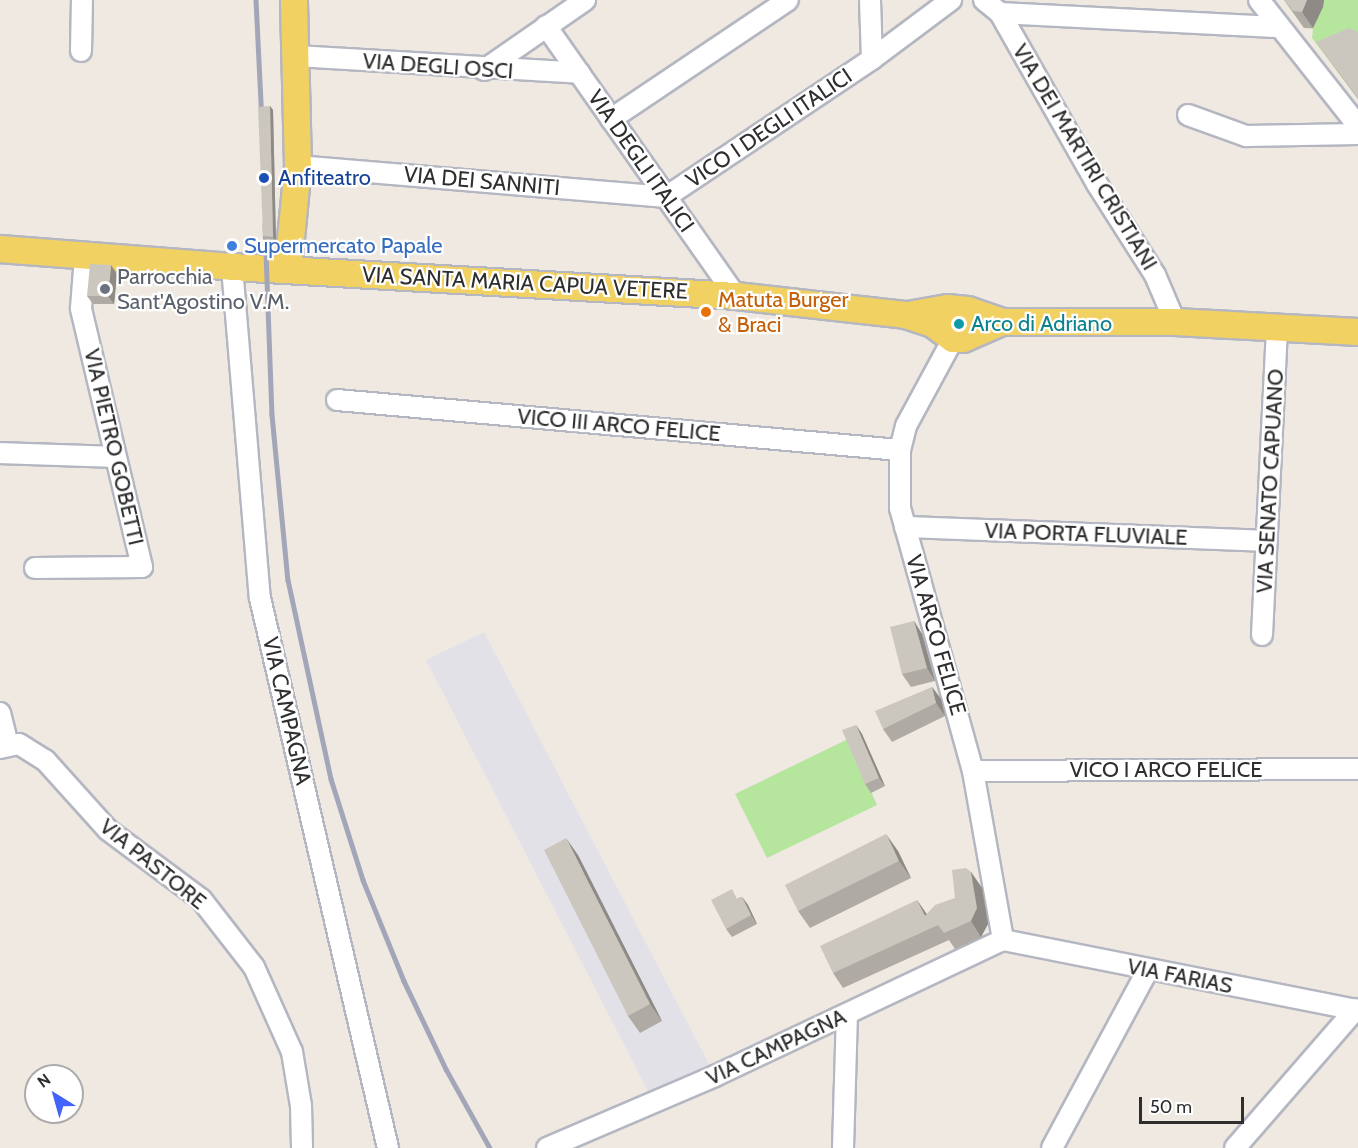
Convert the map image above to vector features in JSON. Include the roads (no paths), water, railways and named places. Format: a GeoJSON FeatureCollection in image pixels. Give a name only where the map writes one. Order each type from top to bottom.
{"type":"FeatureCollection","features":[{"type":"Feature","properties":{"kind":"main road"},"geometry":{"type":"LineString","coordinates":[[288,270],[298,166],[294,0]]}},
{"type":"Feature","properties":{"kind":"main road","name":"VIA SANTA MARIA CAPUA VETERE"},"geometry":{"type":"LineString","coordinates":[[0,249],[232,267],[736,296],[905,315]]}},
{"type":"Feature","properties":{"kind":"main road"},"geometry":{"type":"LineString","coordinates":[[905,315],[947,308],[968,310],[1002,322],[1176,322],[1358,332]]}},
{"type":"Feature","properties":{"kind":"main road"},"geometry":{"type":"LineString","coordinates":[[905,315],[933,324],[953,339],[963,339],[1002,322]]}},
{"type":"Feature","properties":{"kind":"street"},"geometry":{"type":"LineString","coordinates":[[81,51],[82,0]]}},
{"type":"Feature","properties":{"kind":"street"},"geometry":{"type":"LineString","coordinates":[[484,70],[585,0]]}},
{"type":"Feature","properties":{"kind":"street"},"geometry":{"type":"LineString","coordinates":[[611,118],[788,0]]}},
{"type":"Feature","properties":{"kind":"street"},"geometry":{"type":"LineString","coordinates":[[870,0],[872,59]]}},
{"type":"Feature","properties":{"kind":"street","name":"VICO I DEGLI ITALICI"},"geometry":{"type":"LineString","coordinates":[[666,197],[872,59],[951,0]]}},
{"type":"Feature","properties":{"kind":"street","name":"VIA DEI MARTIRI CRISTIANI"},"geometry":{"type":"LineString","coordinates":[[984,0],[1000,13],[1097,184],[1155,275],[1176,322]]}},
{"type":"Feature","properties":{"kind":"street"},"geometry":{"type":"LineString","coordinates":[[1259,0],[1358,126]]}},
{"type":"Feature","properties":{"kind":"street"},"geometry":{"type":"LineString","coordinates":[[1000,13],[1280,27]]}},
{"type":"Feature","properties":{"kind":"street","name":"VIA DEGLI ITALICI"},"geometry":{"type":"LineString","coordinates":[[546,26],[736,296]]}},
{"type":"Feature","properties":{"kind":"street","name":"VIA DEGLI OSCI"},"geometry":{"type":"LineString","coordinates":[[296,56],[484,70],[579,73]]}},
{"type":"Feature","properties":{"kind":"street"},"geometry":{"type":"LineString","coordinates":[[1188,115],[1221,130],[1246,136],[1358,134]]}},
{"type":"Feature","properties":{"kind":"street","name":"VIA DEI SANNITI"},"geometry":{"type":"LineString","coordinates":[[298,166],[666,197]]}},
{"type":"Feature","properties":{"kind":"street","name":"VIA PIETRO GOBETTI"},"geometry":{"type":"LineString","coordinates":[[35,568],[142,567],[81,308],[85,256]]}},
{"type":"Feature","properties":{"kind":"street","name":"VIA CAMPAGNA"},"geometry":{"type":"LineString","coordinates":[[232,267],[260,598],[388,1148]]}},
{"type":"Feature","properties":{"kind":"street","name":"VIA SENATO CAPUANO"},"geometry":{"type":"LineString","coordinates":[[1262,635],[1277,328]]}},
{"type":"Feature","properties":{"kind":"street","name":"VIA ARCO FELICE"},"geometry":{"type":"LineString","coordinates":[[953,339],[906,426],[900,450],[900,508],[973,771],[1003,940]]}},
{"type":"Feature","properties":{"kind":"street","name":"VICO III ARCO FELICE"},"geometry":{"type":"LineString","coordinates":[[337,400],[900,450]]}},
{"type":"Feature","properties":{"kind":"street"},"geometry":{"type":"LineString","coordinates":[[0,453],[115,457]]}},
{"type":"Feature","properties":{"kind":"street","name":"VIA PORTA FLUVIALE"},"geometry":{"type":"LineString","coordinates":[[905,526],[1266,541]]}},
{"type":"Feature","properties":{"kind":"street"},"geometry":{"type":"LineString","coordinates":[[0,712],[4,746]]}},
{"type":"Feature","properties":{"kind":"street","name":"VIA PASTORE"},"geometry":{"type":"LineString","coordinates":[[4,746],[19,744],[45,760],[108,830],[201,899],[254,967],[292,1052],[301,1106],[302,1148]]}},
{"type":"Feature","properties":{"kind":"street","name":"VICO I ARCO FELICE"},"geometry":{"type":"LineString","coordinates":[[973,771],[1358,769]]}},
{"type":"Feature","properties":{"kind":"street","name":"VIA CAMPAGNA"},"geometry":{"type":"LineString","coordinates":[[547,1148],[847,1014],[1003,940]]}},
{"type":"Feature","properties":{"kind":"street","name":"VIA FARIAS"},"geometry":{"type":"LineString","coordinates":[[1003,940],[1357,1009]]}},
{"type":"Feature","properties":{"kind":"street"},"geometry":{"type":"LineString","coordinates":[[1052,1148],[1148,970]]}},
{"type":"Feature","properties":{"kind":"street"},"geometry":{"type":"LineString","coordinates":[[1235,1148],[1357,1009]]}},
{"type":"Feature","properties":{"kind":"street"},"geometry":{"type":"LineString","coordinates":[[843,1148],[847,1014]]}},
{"type":"Feature","properties":{"kind":"railway"},"geometry":{"type":"LineString","coordinates":[[256,0],[262,123]]}},
{"type":"Feature","properties":{"kind":"railway"},"geometry":{"type":"LineString","coordinates":[[265,225],[272,415],[288,580],[331,779],[363,880],[404,981],[446,1069],[490,1148]]}},
{"type":"Feature","properties":{"kind":"place","name":"Anfiteatro"},"geometry":{"type":"Point","coordinates":[264,178]}},
{"type":"Feature","properties":{"kind":"place","name":"Supermercato Papale"},"geometry":{"type":"Point","coordinates":[232,246]}},
{"type":"Feature","properties":{"kind":"place","name":"Parrocchia Sant'Agostino V.M."},"geometry":{"type":"Point","coordinates":[105,289]}},
{"type":"Feature","properties":{"kind":"place","name":"Matuta Burger & Braci"},"geometry":{"type":"Point","coordinates":[706,312]}},
{"type":"Feature","properties":{"kind":"place","name":"Arco di Adriano"},"geometry":{"type":"Point","coordinates":[959,324]}}]}
